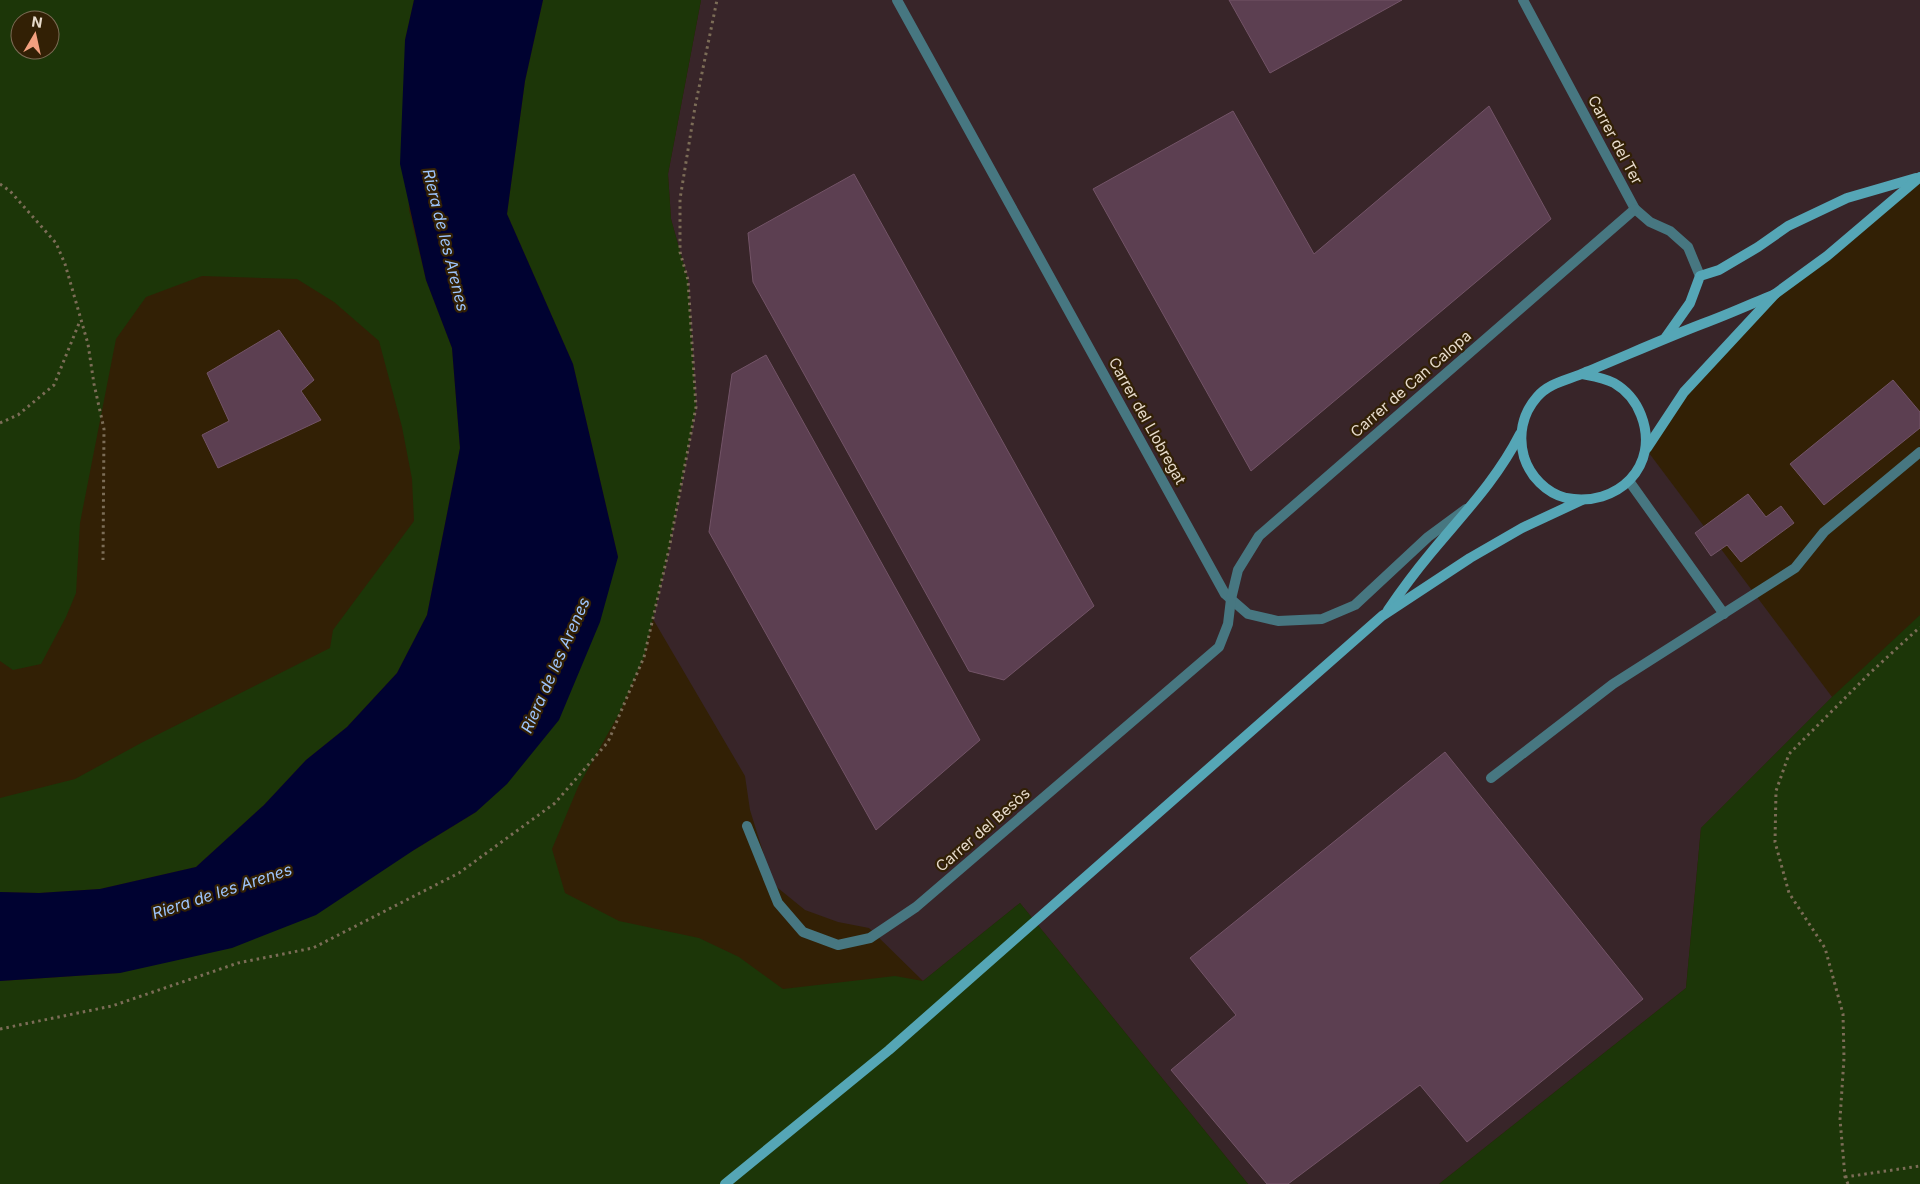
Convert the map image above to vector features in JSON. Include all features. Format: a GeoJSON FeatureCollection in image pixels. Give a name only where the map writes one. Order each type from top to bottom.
{"type":"FeatureCollection","features":[{"type":"Feature","properties":{"kind":"main road"},"geometry":{"type":"LineString","coordinates":[[1666,337],[1690,303],[1700,276],[1719,270],[1758,247],[1788,226],[1847,198],[1920,177]]}},
{"type":"Feature","properties":{"kind":"main road"},"geometry":{"type":"LineString","coordinates":[[1775,294],[1666,337],[1582,374],[1557,382],[1537,396],[1528,410],[1521,433],[1524,457],[1529,470],[1546,488],[1564,497],[1582,500],[1601,498],[1620,489],[1629,481],[1638,468],[1646,449],[1684,392],[1775,294],[1826,256],[1920,177]]}},
{"type":"Feature","properties":{"kind":"main road"},"geometry":{"type":"LineString","coordinates":[[1582,374],[1599,377],[1614,384],[1632,398],[1644,424],[1647,435],[1646,449]]}},
{"type":"Feature","properties":{"kind":"main road"},"geometry":{"type":"LineString","coordinates":[[1382,616],[1429,555],[1501,469],[1521,433]]}},
{"type":"Feature","properties":{"kind":"main road"},"geometry":{"type":"LineString","coordinates":[[725,1184],[889,1050],[1382,616],[1470,558],[1522,528],[1582,500]]}},
{"type":"Feature","properties":{"kind":"street","name":"Carrer del Llobregat"},"geometry":{"type":"LineString","coordinates":[[897,0],[1225,594],[1248,614],[1278,621],[1322,619],[1355,605],[1428,537],[1475,502]]}},
{"type":"Feature","properties":{"kind":"street","name":"Carrer del Ter"},"geometry":{"type":"LineString","coordinates":[[1524,0],[1635,209],[1650,222],[1670,231],[1688,247],[1700,276]]}},
{"type":"Feature","properties":{"kind":"street","name":"Carrer de Can Calopa"},"geometry":{"type":"LineString","coordinates":[[1231,599],[1238,570],[1259,536],[1635,209]]}},
{"type":"Feature","properties":{"kind":"street"},"geometry":{"type":"LineString","coordinates":[[1491,778],[1613,684],[1795,568],[1824,532],[1920,452]]}},
{"type":"Feature","properties":{"kind":"street"},"geometry":{"type":"LineString","coordinates":[[1629,481],[1724,614]]}},
{"type":"Feature","properties":{"kind":"street","name":"Carrer del Besòs"},"geometry":{"type":"LineString","coordinates":[[747,826],[778,903],[802,932],[838,946],[870,938],[916,907],[1220,647],[1228,624],[1231,599]]}},
{"type":"Feature","properties":{"kind":"path"},"geometry":{"type":"LineString","coordinates":[[0,1029],[112,1006],[238,963],[313,948],[459,873],[555,803],[608,742],[644,657],[669,548],[696,407],[688,280],[680,252],[680,199],[695,107],[717,0]]}},
{"type":"Feature","properties":{"kind":"path"},"geometry":{"type":"LineString","coordinates":[[0,184],[10,191],[56,243],[65,264],[88,344],[104,430],[102,560]]}},
{"type":"Feature","properties":{"kind":"path"},"geometry":{"type":"LineString","coordinates":[[0,423],[18,415],[54,385],[80,320]]}},
{"type":"Feature","properties":{"kind":"path"},"geometry":{"type":"LineString","coordinates":[[1848,1184],[1844,1177],[1840,1119],[1844,1058],[1843,1014],[1825,948],[1789,893],[1775,842],[1776,791],[1789,754],[1870,672],[1920,627]]}},
{"type":"Feature","properties":{"kind":"path"},"geometry":{"type":"LineString","coordinates":[[1844,1177],[1920,1166]]}},
{"type":"Feature","properties":{"kind":"shaded area"},"geometry":{"type":"Polygon","coordinates":[[[701,0],[1920,0],[1920,177],[1775,294],[1727,344],[1646,449],[1832,697],[1701,828],[1686,988],[1439,1184],[1248,1184],[1020,903],[923,981],[869,928],[838,922],[805,910],[773,884],[750,810],[745,776],[653,619],[669,549],[696,407],[688,280],[671,219],[668,174],[701,0]]]}},
{"type":"Feature","properties":{"kind":"green space"},"geometry":{"type":"Polygon","coordinates":[[[0,0],[414,0],[405,40],[409,210],[426,280],[452,348],[460,448],[427,615],[397,673],[347,727],[306,760],[264,805],[196,867],[100,889],[39,893],[0,892],[0,798],[75,779],[141,743],[330,648],[333,630],[414,521],[412,479],[402,427],[379,341],[334,302],[297,279],[202,276],[146,297],[116,339],[80,523],[76,593],[66,617],[41,664],[13,670],[0,661],[0,0]]]}},
{"type":"Feature","properties":{"kind":"green space"},"geometry":{"type":"Polygon","coordinates":[[[543,0],[701,0],[668,174],[671,219],[688,280],[696,407],[669,549],[644,657],[620,712],[578,787],[552,849],[565,893],[619,921],[699,938],[739,957],[783,989],[895,976],[923,981],[1020,903],[1248,1184],[0,1184],[0,981],[120,973],[414,850],[476,812],[618,557],[573,364],[507,214],[525,81],[543,0]]]}},
{"type":"Feature","properties":{"kind":"green space"},"geometry":{"type":"Polygon","coordinates":[[[1920,615],[1920,1184],[1439,1184],[1686,988],[1701,828],[1832,697],[1920,615]]]}},
{"type":"Feature","properties":{"kind":"water","name":"Riera de les Arenes"},"geometry":{"type":"Polygon","coordinates":[[[414,0],[543,0],[525,81],[507,214],[573,364],[618,557],[600,622],[559,720],[507,784],[476,812],[414,850],[316,915],[232,948],[120,973],[0,981],[0,892],[39,893],[100,889],[196,867],[264,805],[306,760],[347,727],[397,673],[427,615],[460,448],[452,348],[426,280],[400,164],[405,40],[414,0]]]}},
{"type":"Feature","properties":{"kind":"building"},"geometry":{"type":"Polygon","coordinates":[[[1229,0],[1402,0],[1270,73],[1229,0]]]}},
{"type":"Feature","properties":{"kind":"building"},"geometry":{"type":"Polygon","coordinates":[[[1489,106],[1551,219],[1251,471],[1093,189],[1233,111],[1314,254],[1489,106]]]}},
{"type":"Feature","properties":{"kind":"building"},"geometry":{"type":"Polygon","coordinates":[[[854,174],[1094,606],[1004,680],[969,671],[753,282],[748,233],[854,174]]]}},
{"type":"Feature","properties":{"kind":"building"},"geometry":{"type":"Polygon","coordinates":[[[279,330],[314,380],[301,391],[321,420],[218,468],[202,435],[229,421],[207,373],[279,330]]]}},
{"type":"Feature","properties":{"kind":"building"},"geometry":{"type":"Polygon","coordinates":[[[766,355],[980,740],[876,830],[709,532],[732,374],[766,355]]]}},
{"type":"Feature","properties":{"kind":"building"},"geometry":{"type":"Polygon","coordinates":[[[1893,380],[1920,412],[1920,428],[1824,505],[1790,464],[1893,380]]]}},
{"type":"Feature","properties":{"kind":"building"},"geometry":{"type":"Polygon","coordinates":[[[1748,494],[1766,517],[1781,506],[1794,523],[1741,562],[1727,545],[1711,556],[1695,533],[1748,494]]]}},
{"type":"Feature","properties":{"kind":"building"},"geometry":{"type":"Polygon","coordinates":[[[1445,752],[1643,999],[1467,1142],[1420,1085],[1288,1184],[1267,1184],[1171,1070],[1236,1015],[1190,958],[1445,752]]]}}]}
